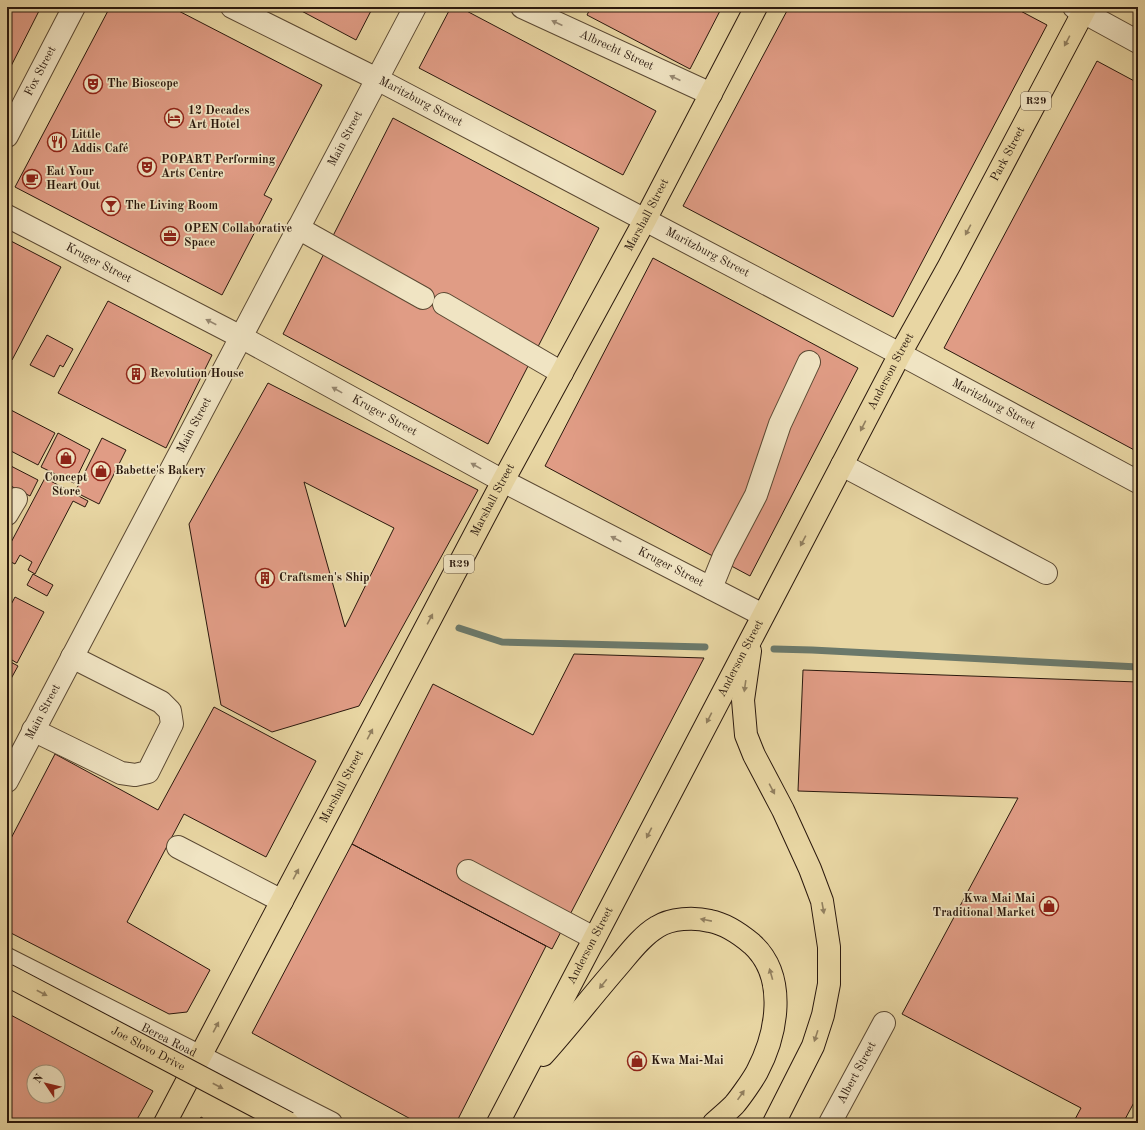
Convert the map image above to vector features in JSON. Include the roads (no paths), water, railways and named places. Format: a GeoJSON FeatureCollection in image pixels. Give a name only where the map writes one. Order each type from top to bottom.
{"type":"FeatureCollection","features":[{"type":"Feature","properties":{"kind":"main road","name":"Marshall Street"},"geometry":{"type":"LineString","coordinates":[[165,1123],[503,481],[645,220],[756,7]]}},
{"type":"Feature","properties":{"kind":"main road","name":"Park Street"},"geometry":{"type":"LineString","coordinates":[[986,195],[1081,9]]}},
{"type":"Feature","properties":{"kind":"main road","name":"Anderson Street"},"geometry":{"type":"LineString","coordinates":[[498,1123],[900,354],[949,266],[986,195]]}},
{"type":"Feature","properties":{"kind":"main road"},"geometry":{"type":"LineString","coordinates":[[753,634],[743,700],[746,735],[754,755],[783,810],[810,869],[822,902],[829,947],[829,984],[823,1015],[813,1046],[774,1123]]}},
{"type":"Feature","properties":{"kind":"main road"},"geometry":{"type":"LineString","coordinates":[[520,1082],[631,951],[658,926],[682,919],[700,919],[720,923],[742,935],[758,950],[768,965],[776,991],[776,1012],[771,1039],[756,1073],[735,1104],[714,1123]]}},
{"type":"Feature","properties":{"kind":"main road","name":"Joe Slovo Drive"},"geometry":{"type":"LineString","coordinates":[[7,975],[288,1123]]}},
{"type":"Feature","properties":{"kind":"street","name":"Fox Street"},"geometry":{"type":"LineString","coordinates":[[7,136],[74,7]]}},
{"type":"Feature","properties":{"kind":"street","name":"Maritzburg Street"},"geometry":{"type":"LineString","coordinates":[[232,7],[377,79],[900,354],[1138,482]]}},
{"type":"Feature","properties":{"kind":"street","name":"Main Street"},"geometry":{"type":"LineString","coordinates":[[7,781],[13,754],[33,730],[72,658],[415,7]]}},
{"type":"Feature","properties":{"kind":"street","name":"Albrecht Street"},"geometry":{"type":"LineString","coordinates":[[522,7],[710,94]]}},
{"type":"Feature","properties":{"kind":"street"},"geometry":{"type":"LineString","coordinates":[[1081,9],[1138,42]]}},
{"type":"Feature","properties":{"kind":"street","name":"Kruger Street"},"geometry":{"type":"LineString","coordinates":[[7,216],[241,337],[503,481],[763,615]]}},
{"type":"Feature","properties":{"kind":"street"},"geometry":{"type":"LineString","coordinates":[[298,228],[423,298]]}},
{"type":"Feature","properties":{"kind":"street"},"geometry":{"type":"LineString","coordinates":[[444,304],[562,373]]}},
{"type":"Feature","properties":{"kind":"street"},"geometry":{"type":"LineString","coordinates":[[710,588],[724,556],[756,495],[780,424],[809,362]]}},
{"type":"Feature","properties":{"kind":"street"},"geometry":{"type":"LineString","coordinates":[[842,465],[1046,573]]}},
{"type":"Feature","properties":{"kind":"street"},"geometry":{"type":"LineString","coordinates":[[33,730],[121,773],[135,775],[148,772],[172,724],[170,711],[162,702],[72,658]]}},
{"type":"Feature","properties":{"kind":"street"},"geometry":{"type":"LineString","coordinates":[[178,847],[282,901]]}},
{"type":"Feature","properties":{"kind":"street"},"geometry":{"type":"LineString","coordinates":[[468,871],[594,938]]}},
{"type":"Feature","properties":{"kind":"street","name":"Berea Road"},"geometry":{"type":"LineString","coordinates":[[7,959],[331,1123]]}},
{"type":"Feature","properties":{"kind":"street","name":"Albert Street"},"geometry":{"type":"LineString","coordinates":[[830,1123],[884,1023]]}},
{"type":"Feature","properties":{"kind":"waterway"},"geometry":{"type":"LineString","coordinates":[[459,628],[502,642],[705,647]]}},
{"type":"Feature","properties":{"kind":"waterway"},"geometry":{"type":"LineString","coordinates":[[774,649],[1138,667]]}},
{"type":"Feature","properties":{"kind":"place","name":"The Bioscope"},"geometry":{"type":"Point","coordinates":[93,84]}},
{"type":"Feature","properties":{"kind":"place","name":"12 Decades Art Hotel"},"geometry":{"type":"Point","coordinates":[174,118]}},
{"type":"Feature","properties":{"kind":"place","name":"Little Addis Café"},"geometry":{"type":"Point","coordinates":[57,142]}},
{"type":"Feature","properties":{"kind":"place","name":"POPART Performing Arts Centre"},"geometry":{"type":"Point","coordinates":[147,167]}},
{"type":"Feature","properties":{"kind":"place","name":"Eat Your Heart Out"},"geometry":{"type":"Point","coordinates":[32,179]}},
{"type":"Feature","properties":{"kind":"place","name":"The Living Room"},"geometry":{"type":"Point","coordinates":[111,206]}},
{"type":"Feature","properties":{"kind":"place","name":"OPEN Collaborative Space"},"geometry":{"type":"Point","coordinates":[170,236]}},
{"type":"Feature","properties":{"kind":"place","name":"Revolution House"},"geometry":{"type":"Point","coordinates":[136,374]}},
{"type":"Feature","properties":{"kind":"place","name":"Concept Store"},"geometry":{"type":"Point","coordinates":[66,458]}},
{"type":"Feature","properties":{"kind":"place","name":"Babette's Bakery"},"geometry":{"type":"Point","coordinates":[101,471]}},
{"type":"Feature","properties":{"kind":"place","name":"Craftsmen's Ship"},"geometry":{"type":"Point","coordinates":[265,578]}},
{"type":"Feature","properties":{"kind":"place","name":"Kwa Mai Mai Traditional Market"},"geometry":{"type":"Point","coordinates":[1049,906]}},
{"type":"Feature","properties":{"kind":"place","name":"Kwa Mai-Mai"},"geometry":{"type":"Point","coordinates":[637,1061]}}]}
